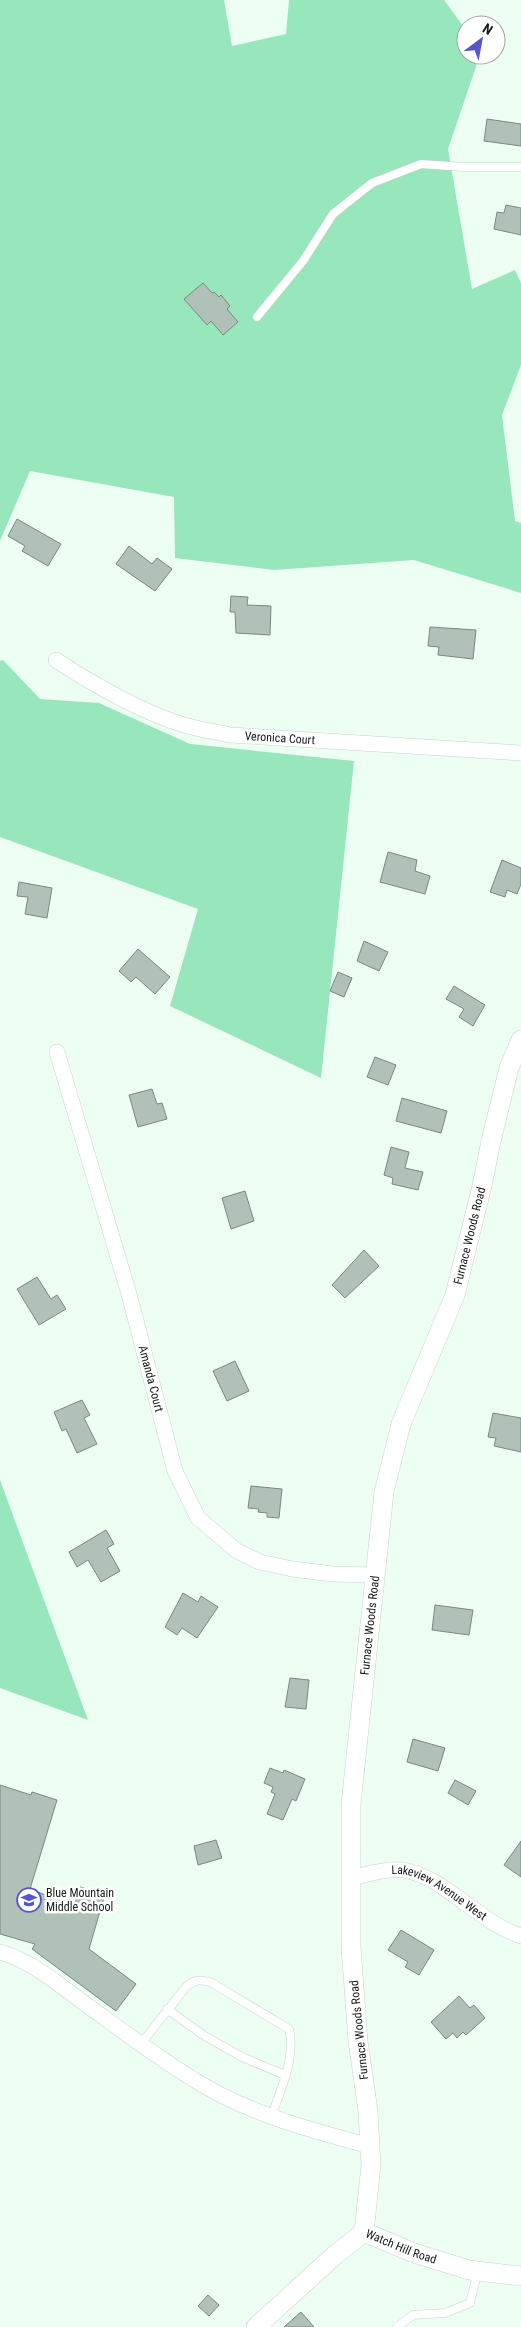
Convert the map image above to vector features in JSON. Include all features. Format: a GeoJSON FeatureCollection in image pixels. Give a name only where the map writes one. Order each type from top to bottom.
{"type":"FeatureCollection","features":[{"type":"Feature","properties":{"kind":"street","name":"Veronica Court"},"geometry":{"type":"LineString","coordinates":[[56,660],[74,672],[157,716],[188,726],[230,735],[521,753]]}},
{"type":"Feature","properties":{"kind":"street","name":"Furnace Woods Road"},"geometry":{"type":"LineString","coordinates":[[364,2232],[371,2165],[368,2111],[358,2041],[352,1947],[351,1804],[384,1492],[401,1424],[456,1295],[509,1068],[521,1040]]}},
{"type":"Feature","properties":{"kind":"street","name":"Amanda Court"},"geometry":{"type":"LineString","coordinates":[[57,1052],[129,1294],[175,1471],[198,1518],[237,1551],[260,1562],[333,1574],[374,1575]]}},
{"type":"Feature","properties":{"kind":"street","name":"Lakeview Avenue West"},"geometry":{"type":"LineString","coordinates":[[351,1878],[373,1873],[407,1871],[444,1889],[485,1919],[521,1936]]}},
{"type":"Feature","properties":{"kind":"street"},"geometry":{"type":"LineString","coordinates":[[0,1952],[12,1956],[40,1971],[140,2045],[194,2080],[230,2099],[310,2130],[370,2146]]}},
{"type":"Feature","properties":{"kind":"street","name":"Watch Hill Road"},"geometry":{"type":"LineString","coordinates":[[256,2327],[335,2255],[364,2232],[414,2253],[478,2271],[521,2276]]}},
{"type":"Feature","properties":{"kind":"lane"},"geometry":{"type":"LineString","coordinates":[[258,317],[303,261],[333,214],[372,184],[421,164],[464,167],[521,167]]}},
{"type":"Feature","properties":{"kind":"lane"},"geometry":{"type":"LineString","coordinates":[[140,2045],[167,2009],[193,1981],[202,1980],[212,1983],[289,2029],[293,2044],[272,2115]]}},
{"type":"Feature","properties":{"kind":"lane"},"geometry":{"type":"LineString","coordinates":[[167,2009],[203,2035],[242,2057],[285,2075]]}},
{"type":"Feature","properties":{"kind":"lane"},"geometry":{"type":"LineString","coordinates":[[397,2327],[412,2316],[445,2312],[470,2303],[478,2271]]}},
{"type":"Feature","properties":{"kind":"green space"},"geometry":{"type":"Polygon","coordinates":[[[0,0],[224,0],[232,46],[286,34],[289,0],[444,0],[456,16],[456,65],[477,65],[448,149],[472,289],[515,270],[521,283],[521,365],[502,415],[515,521],[521,523],[521,593],[414,560],[274,570],[175,558],[174,497],[30,471],[0,541],[0,0]]]}},
{"type":"Feature","properties":{"kind":"green space"},"geometry":{"type":"Polygon","coordinates":[[[3,660],[40,699],[99,703],[190,744],[354,761],[321,1078],[170,1006],[198,909],[0,837],[0,661],[3,660]]]}},
{"type":"Feature","properties":{"kind":"green space"},"geometry":{"type":"Polygon","coordinates":[[[0,1480],[88,1720],[0,1688],[0,1480]]]}},
{"type":"Feature","properties":{"kind":"building"},"geometry":{"type":"Polygon","coordinates":[[[487,119],[521,124],[521,146],[484,141],[487,119]]]}},
{"type":"Feature","properties":{"kind":"building"},"geometry":{"type":"Polygon","coordinates":[[[506,205],[521,208],[521,235],[494,229],[497,212],[504,213],[506,205]]]}},
{"type":"Feature","properties":{"kind":"building"},"geometry":{"type":"Polygon","coordinates":[[[203,283],[212,293],[214,292],[219,297],[221,295],[230,306],[227,309],[238,322],[223,335],[211,321],[207,325],[184,299],[203,283]]]}},
{"type":"Feature","properties":{"kind":"building"},"geometry":{"type":"Polygon","coordinates":[[[17,519],[61,544],[48,566],[22,551],[25,546],[8,536],[17,519]]]}},
{"type":"Feature","properties":{"kind":"building"},"geometry":{"type":"Polygon","coordinates":[[[129,546],[152,564],[157,558],[172,569],[155,591],[116,564],[129,546]]]}},
{"type":"Feature","properties":{"kind":"building"},"geometry":{"type":"Polygon","coordinates":[[[231,596],[248,597],[247,605],[271,606],[270,635],[236,633],[235,612],[230,612],[231,596]]]}},
{"type":"Feature","properties":{"kind":"building"},"geometry":{"type":"Polygon","coordinates":[[[430,627],[476,630],[473,659],[438,655],[439,647],[428,646],[430,627]]]}},
{"type":"Feature","properties":{"kind":"building"},"geometry":{"type":"Polygon","coordinates":[[[388,852],[417,860],[415,871],[430,876],[425,894],[380,882],[388,852]]]}},
{"type":"Feature","properties":{"kind":"building"},"geometry":{"type":"Polygon","coordinates":[[[502,860],[521,868],[521,884],[517,894],[507,890],[505,897],[490,892],[502,860]]]}},
{"type":"Feature","properties":{"kind":"building"},"geometry":{"type":"Polygon","coordinates":[[[19,882],[52,888],[47,918],[25,914],[28,897],[17,896],[19,882]]]}},
{"type":"Feature","properties":{"kind":"building"},"geometry":{"type":"Polygon","coordinates":[[[364,941],[388,952],[379,971],[357,961],[364,941]]]}},
{"type":"Feature","properties":{"kind":"building"},"geometry":{"type":"Polygon","coordinates":[[[138,949],[170,977],[155,994],[136,977],[131,982],[119,971],[138,949]]]}},
{"type":"Feature","properties":{"kind":"building"},"geometry":{"type":"Polygon","coordinates":[[[338,972],[352,978],[344,997],[330,991],[338,972]]]}},
{"type":"Feature","properties":{"kind":"building"},"geometry":{"type":"Polygon","coordinates":[[[454,986],[485,1005],[473,1026],[459,1017],[464,1009],[446,999],[454,986]]]}},
{"type":"Feature","properties":{"kind":"building"},"geometry":{"type":"Polygon","coordinates":[[[375,1057],[396,1065],[388,1085],[367,1077],[375,1057]]]}},
{"type":"Feature","properties":{"kind":"building"},"geometry":{"type":"Polygon","coordinates":[[[152,1089],[157,1104],[162,1103],[167,1119],[138,1127],[129,1095],[152,1089]]]}},
{"type":"Feature","properties":{"kind":"building"},"geometry":{"type":"Polygon","coordinates":[[[402,1098],[447,1111],[441,1133],[396,1121],[402,1098]]]}},
{"type":"Feature","properties":{"kind":"building"},"geometry":{"type":"Polygon","coordinates":[[[391,1147],[409,1152],[405,1168],[423,1172],[418,1190],[392,1184],[393,1178],[384,1175],[391,1147]]]}},
{"type":"Feature","properties":{"kind":"building"},"geometry":{"type":"Polygon","coordinates":[[[245,1191],[254,1221],[231,1229],[222,1198],[245,1191]]]}},
{"type":"Feature","properties":{"kind":"building"},"geometry":{"type":"Polygon","coordinates":[[[364,1250],[379,1266],[345,1298],[332,1285],[364,1250]]]}},
{"type":"Feature","properties":{"kind":"building"},"geometry":{"type":"Polygon","coordinates":[[[37,1277],[51,1299],[57,1295],[66,1309],[39,1325],[17,1289],[37,1277]]]}},
{"type":"Feature","properties":{"kind":"building"},"geometry":{"type":"Polygon","coordinates":[[[235,1361],[249,1391],[227,1401],[213,1371],[235,1361]]]}},
{"type":"Feature","properties":{"kind":"building"},"geometry":{"type":"Polygon","coordinates":[[[82,1400],[90,1415],[84,1418],[97,1444],[77,1453],[66,1429],[62,1431],[54,1412],[82,1400]]]}},
{"type":"Feature","properties":{"kind":"building"},"geometry":{"type":"Polygon","coordinates":[[[493,1413],[521,1418],[521,1452],[494,1446],[496,1438],[488,1437],[493,1413]]]}},
{"type":"Feature","properties":{"kind":"building"},"geometry":{"type":"Polygon","coordinates":[[[251,1486],[282,1489],[279,1518],[267,1517],[267,1513],[258,1512],[259,1509],[248,1508],[251,1486]]]}},
{"type":"Feature","properties":{"kind":"building"},"geometry":{"type":"Polygon","coordinates":[[[106,1530],[114,1544],[107,1548],[120,1571],[101,1582],[88,1560],[77,1567],[69,1552],[106,1530]]]}},
{"type":"Feature","properties":{"kind":"building"},"geometry":{"type":"Polygon","coordinates":[[[183,1593],[198,1602],[201,1596],[218,1607],[197,1638],[182,1628],[177,1635],[165,1627],[183,1593]]]}},
{"type":"Feature","properties":{"kind":"building"},"geometry":{"type":"Polygon","coordinates":[[[435,1605],[473,1610],[469,1635],[432,1630],[435,1605]]]}},
{"type":"Feature","properties":{"kind":"building"},"geometry":{"type":"Polygon","coordinates":[[[290,1678],[309,1680],[306,1709],[285,1707],[290,1678]]]}},
{"type":"Feature","properties":{"kind":"building"},"geometry":{"type":"Polygon","coordinates":[[[413,1739],[445,1748],[438,1771],[407,1762],[413,1739]]]}},
{"type":"Feature","properties":{"kind":"building"},"geometry":{"type":"Polygon","coordinates":[[[270,1768],[283,1773],[284,1770],[305,1779],[296,1801],[292,1799],[283,1820],[267,1814],[275,1794],[271,1792],[273,1787],[264,1783],[270,1768]]]}},
{"type":"Feature","properties":{"kind":"building"},"geometry":{"type":"Polygon","coordinates":[[[455,1780],[476,1791],[468,1805],[448,1793],[455,1780]]]}},
{"type":"Feature","properties":{"kind":"building","name":"Blue Mountain Middle School"},"geometry":{"type":"Polygon","coordinates":[[[0,1785],[31,1795],[32,1792],[57,1800],[30,1889],[74,1906],[80,1887],[105,1894],[89,1949],[136,1984],[116,2011],[32,1949],[35,1944],[0,1934],[0,1785]]]}},
{"type":"Feature","properties":{"kind":"building"},"geometry":{"type":"Polygon","coordinates":[[[216,1840],[222,1858],[198,1865],[194,1846],[216,1840]]]}},
{"type":"Feature","properties":{"kind":"building"},"geometry":{"type":"Polygon","coordinates":[[[521,1841],[521,1877],[504,1865],[521,1841]]]}},
{"type":"Feature","properties":{"kind":"building"},"geometry":{"type":"Polygon","coordinates":[[[401,1930],[434,1950],[419,1975],[405,1967],[408,1962],[388,1950],[401,1930]]]}},
{"type":"Feature","properties":{"kind":"building"},"geometry":{"type":"Polygon","coordinates":[[[459,1996],[470,2008],[474,2005],[485,2018],[466,2035],[463,2032],[457,2038],[453,2033],[446,2039],[431,2022],[459,1996]]]}},
{"type":"Feature","properties":{"kind":"building"},"geometry":{"type":"Polygon","coordinates":[[[208,2295],[219,2305],[209,2316],[198,2306],[208,2295]]]}},
{"type":"Feature","properties":{"kind":"building"},"geometry":{"type":"Polygon","coordinates":[[[301,2312],[314,2327],[284,2327],[301,2312]]]}},
{"type":"Feature","properties":{"kind":"place","name":"Blue Mountain Middle School"},"geometry":{"type":"Point","coordinates":[29,1900]}}]}
